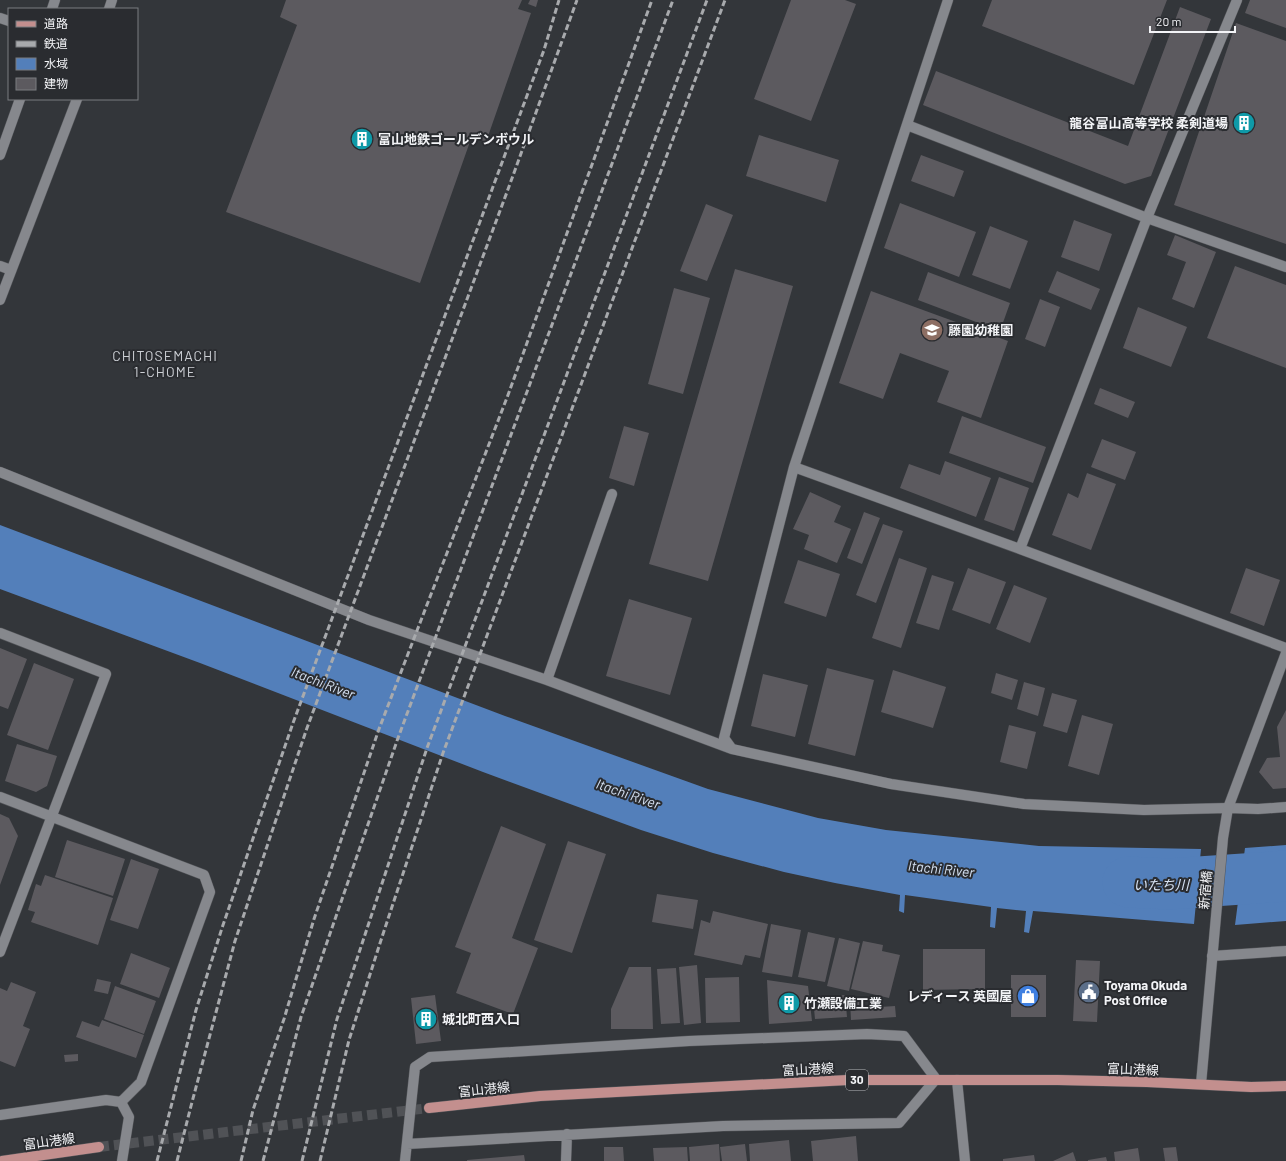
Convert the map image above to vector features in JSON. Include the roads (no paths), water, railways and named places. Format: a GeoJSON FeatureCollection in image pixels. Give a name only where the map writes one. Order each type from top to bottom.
{"type":"FeatureCollection","features":[{"type":"Feature","properties":{"kind":"main road","name":"富山港線"},"geometry":{"type":"LineString","coordinates":[[429,1108],[540,1096],[848,1080],[936,1079],[1148,1082],[1251,1087],[1286,1086]]}},
{"type":"Feature","properties":{"kind":"main road","name":"富山港線"},"geometry":{"type":"LineString","coordinates":[[2,1161],[99,1147]]}},
{"type":"Feature","properties":{"kind":"street"},"geometry":{"type":"LineString","coordinates":[[732,749],[724,738],[794,467],[948,0]]}},
{"type":"Feature","properties":{"kind":"street"},"geometry":{"type":"LineString","coordinates":[[1020,549],[1147,218],[1236,0]]}},
{"type":"Feature","properties":{"kind":"street"},"geometry":{"type":"LineString","coordinates":[[0,155],[20,100]]}},
{"type":"Feature","properties":{"kind":"street"},"geometry":{"type":"LineString","coordinates":[[0,300],[76,100]]}},
{"type":"Feature","properties":{"kind":"street"},"geometry":{"type":"LineString","coordinates":[[907,125],[1147,218],[1286,267]]}},
{"type":"Feature","properties":{"kind":"street"},"geometry":{"type":"LineString","coordinates":[[0,266],[11,270]]}},
{"type":"Feature","properties":{"kind":"street"},"geometry":{"type":"LineString","coordinates":[[794,467],[1286,648]]}},
{"type":"Feature","properties":{"kind":"street"},"geometry":{"type":"LineString","coordinates":[[0,472],[369,620],[547,680],[732,749],[891,784],[1024,804],[1144,810],[1228,808],[1258,809],[1286,807]]}},
{"type":"Feature","properties":{"kind":"street"},"geometry":{"type":"LineString","coordinates":[[547,680],[612,494]]}},
{"type":"Feature","properties":{"kind":"street"},"geometry":{"type":"LineString","coordinates":[[0,633],[106,674],[0,952]]}},
{"type":"Feature","properties":{"kind":"street","name":"新宿橋"},"geometry":{"type":"LineString","coordinates":[[1201,1084],[1223,838],[1228,808],[1286,653]]}},
{"type":"Feature","properties":{"kind":"street"},"geometry":{"type":"LineString","coordinates":[[0,797],[204,875],[210,892],[141,1082],[121,1102]]}},
{"type":"Feature","properties":{"kind":"street"},"geometry":{"type":"LineString","coordinates":[[1212,956],[1286,951]]}},
{"type":"Feature","properties":{"kind":"street"},"geometry":{"type":"LineString","coordinates":[[405,1161],[415,1067],[430,1057],[689,1041],[875,1034],[904,1036],[936,1079],[899,1123],[723,1126],[407,1144]]}},
{"type":"Feature","properties":{"kind":"street"},"geometry":{"type":"LineString","coordinates":[[956,1080],[965,1161]]}},
{"type":"Feature","properties":{"kind":"street"},"geometry":{"type":"LineString","coordinates":[[0,1115],[106,1100],[121,1102]]}},
{"type":"Feature","properties":{"kind":"street"},"geometry":{"type":"LineString","coordinates":[[121,1102],[129,1117],[122,1161]]}},
{"type":"Feature","properties":{"kind":"street"},"geometry":{"type":"LineString","coordinates":[[566,1161],[567,1134]]}},
{"type":"Feature","properties":{"kind":"water","name":"いたち川"},"geometry":{"type":"Polygon","coordinates":[[[0,525],[505,716],[708,789],[818,818],[886,830],[1039,846],[1201,849],[1194,924],[1033,911],[1029,933],[1024,932],[1026,911],[997,908],[995,928],[990,927],[991,907],[905,895],[904,913],[899,911],[900,895],[784,872],[713,853],[641,830],[483,772],[200,663],[0,589],[0,525]]]}},
{"type":"Feature","properties":{"kind":"water"},"geometry":{"type":"Polygon","coordinates":[[[1286,845],[1286,921],[1235,925],[1245,848],[1286,845]]]}},
{"type":"Feature","properties":{"kind":"waterway","name":"Itachi River"},"geometry":{"type":"LineString","coordinates":[[1128,882],[1169,884],[1286,876]]}},
{"type":"Feature","properties":{"kind":"tunnel"},"geometry":{"type":"LineString","coordinates":[[99,1147],[429,1108]]}},
{"type":"Feature","properties":{"kind":"railway"},"geometry":{"type":"LineString","coordinates":[[157,1161],[196,1010],[222,928],[293,723],[544,50],[559,0]]}},
{"type":"Feature","properties":{"kind":"railway"},"geometry":{"type":"LineString","coordinates":[[177,1161],[235,941],[307,728],[577,0]]}},
{"type":"Feature","properties":{"kind":"railway"},"geometry":{"type":"LineString","coordinates":[[241,1161],[253,1110],[284,1019],[314,919],[379,729],[508,395],[652,0]]}},
{"type":"Feature","properties":{"kind":"railway"},"geometry":{"type":"LineString","coordinates":[[263,1161],[301,1017],[398,738],[673,0]]}},
{"type":"Feature","properties":{"kind":"railway"},"geometry":{"type":"LineString","coordinates":[[302,1161],[337,1019],[427,748],[707,0]]}},
{"type":"Feature","properties":{"kind":"railway"},"geometry":{"type":"LineString","coordinates":[[320,1161],[349,1040],[443,753],[725,0]]}},
{"type":"Feature","properties":{"kind":"place","name":"龍谷富山高等学校 柔剣道場"},"geometry":{"type":"Point","coordinates":[1244,123]}},
{"type":"Feature","properties":{"kind":"place","name":"富山地鉄ゴールデンボウル"},"geometry":{"type":"Point","coordinates":[362,139]}},
{"type":"Feature","properties":{"kind":"place","name":"藤園幼稚園"},"geometry":{"type":"Point","coordinates":[932,330]}},
{"type":"Feature","properties":{"kind":"place","name":"Toyama Okuda Post Office"},"geometry":{"type":"Point","coordinates":[1089,992]}},
{"type":"Feature","properties":{"kind":"place","name":"レディース 英國屋"},"geometry":{"type":"Point","coordinates":[1028,996]}},
{"type":"Feature","properties":{"kind":"place","name":"竹瀬設備工業"},"geometry":{"type":"Point","coordinates":[789,1003]}},
{"type":"Feature","properties":{"kind":"place","name":"城北町西入口"},"geometry":{"type":"Point","coordinates":[426,1019]}},
{"type":"Feature","properties":{"kind":"district","name":"CHITOSEMACHI 1-CHOME"},"geometry":{"type":"Point","coordinates":[165,364]}}]}
